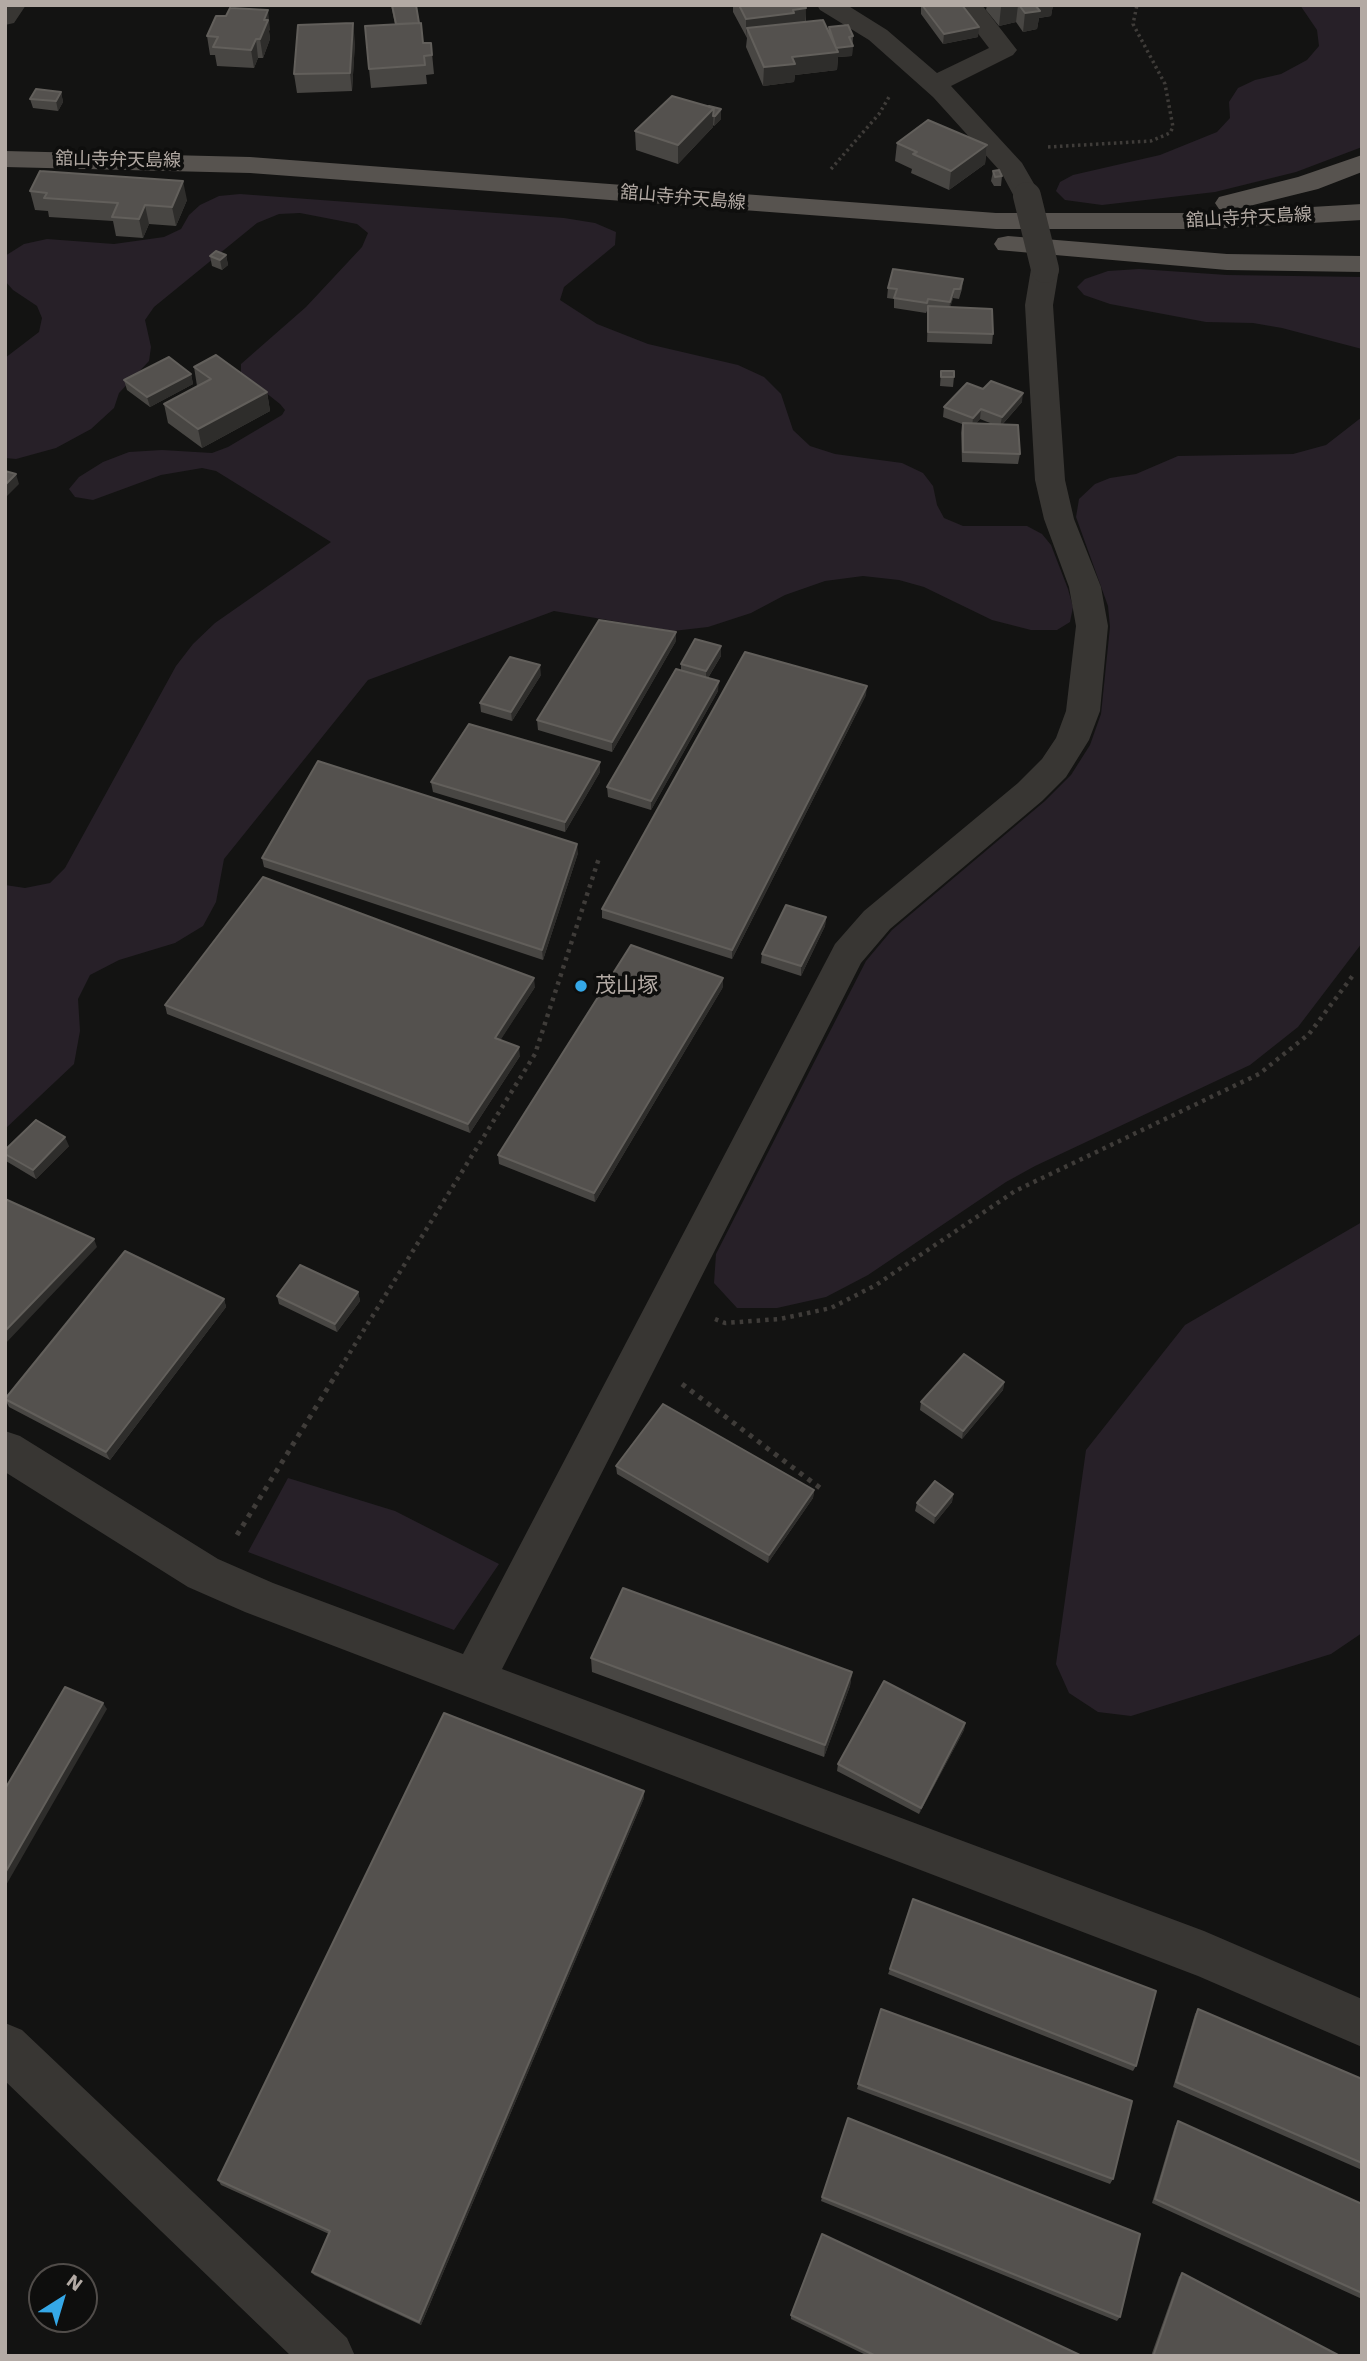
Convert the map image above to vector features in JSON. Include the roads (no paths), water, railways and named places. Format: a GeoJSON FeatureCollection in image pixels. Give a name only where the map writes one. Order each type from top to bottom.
{"type":"FeatureCollection","features":[{"type":"Feature","properties":{"kind":"main road","name":"舘山寺弁天島線"},"geometry":{"type":"LineString","coordinates":[[5,159],[238,164],[996,221],[1210,221],[1362,212]]}},
{"type":"Feature","properties":{"kind":"main road"},"geometry":{"type":"LineString","coordinates":[[1067,222],[1224,204],[1308,183],[1362,163]]}},
{"type":"Feature","properties":{"kind":"main road"},"geometry":{"type":"LineString","coordinates":[[631,194],[759,218],[933,237],[1214,261],[1362,264]]}},
{"type":"Feature","properties":{"kind":"street"},"geometry":{"type":"LineString","coordinates":[[5,18],[14,5]]}},
{"type":"Feature","properties":{"kind":"street"},"geometry":{"type":"LineString","coordinates":[[474,1678],[848,954],[877,920],[1030,792],[1054,768],[1072,740],[1083,711],[1092,626],[1085,587],[1059,519],[1050,480],[1040,305],[1045,269],[1027,196],[1013,169],[934,84],[890,44],[829,5]]}},
{"type":"Feature","properties":{"kind":"street"},"geometry":{"type":"LineString","coordinates":[[934,84],[1004,50],[973,10]]}},
{"type":"Feature","properties":{"kind":"street"},"geometry":{"type":"LineString","coordinates":[[5,1448],[150,1542],[211,1577],[1205,1955],[1362,2023]]}},
{"type":"Feature","properties":{"kind":"street"},"geometry":{"type":"LineString","coordinates":[[5,2047],[329,2356]]}},
{"type":"Feature","properties":{"kind":"place","name":"茂山塚"},"geometry":{"type":"Point","coordinates":[581,986]}}]}
